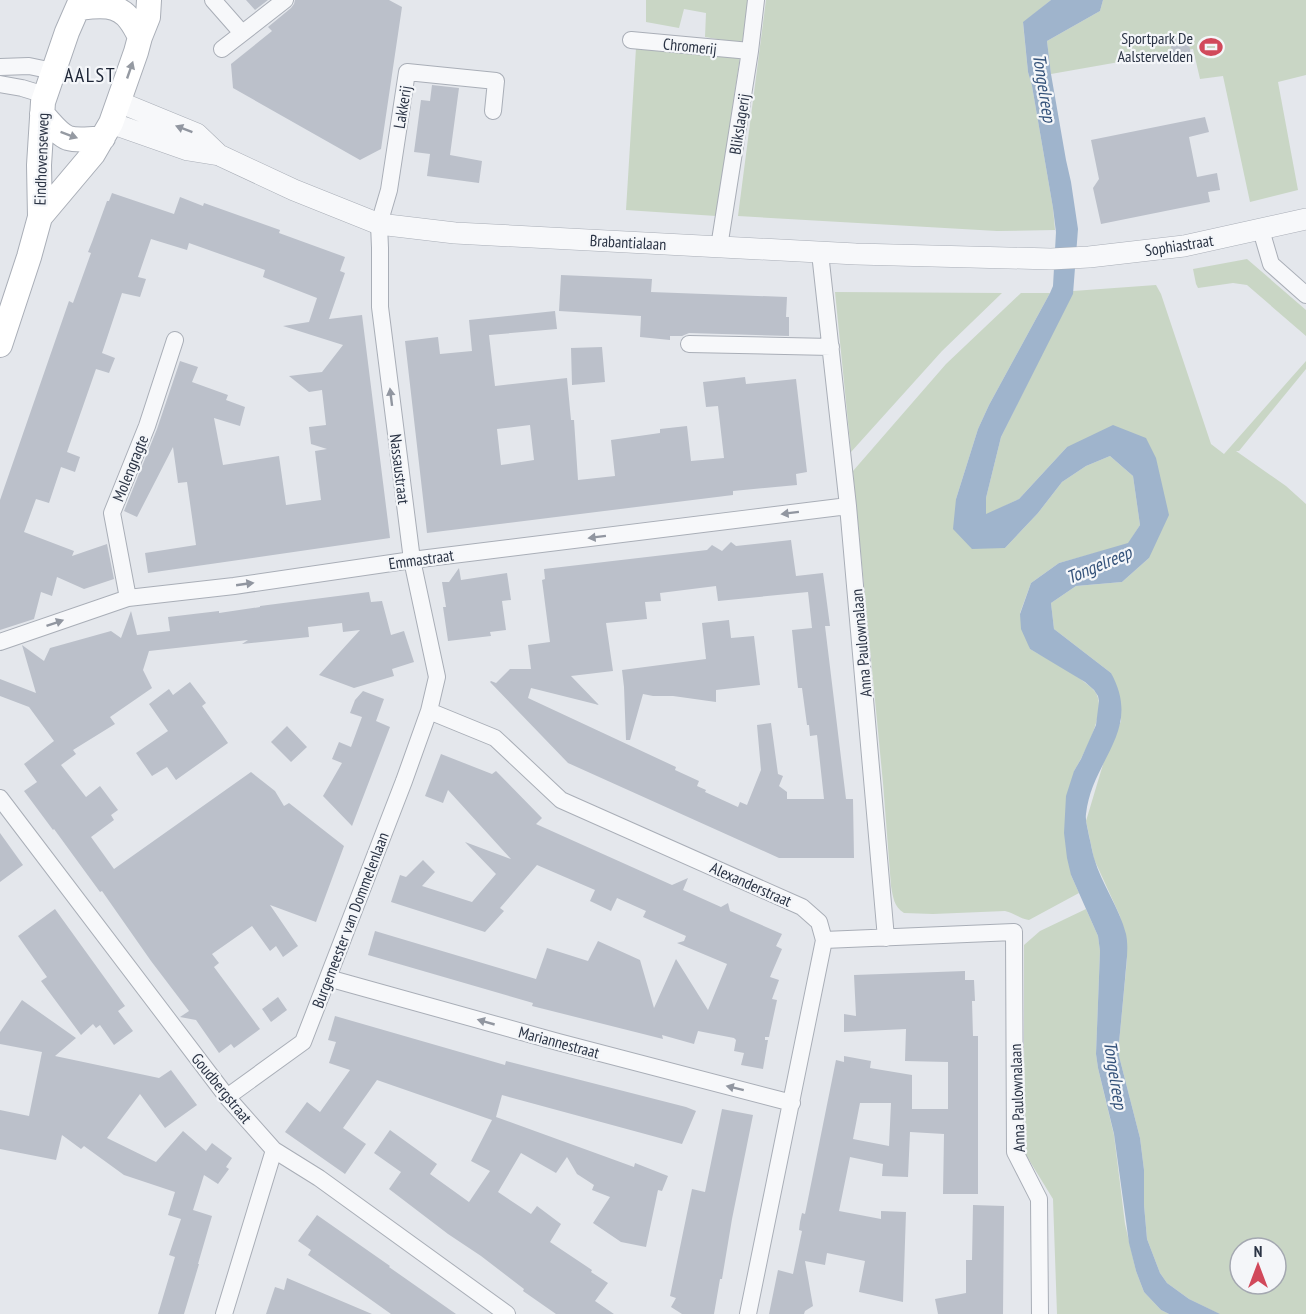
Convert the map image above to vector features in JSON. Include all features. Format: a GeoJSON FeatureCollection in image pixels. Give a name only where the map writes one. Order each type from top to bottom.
{"type":"FeatureCollection","features":[{"type":"Feature","properties":{"kind":"main road","name":"Eindhovenseweg"},"geometry":{"type":"LineString","coordinates":[[40,217],[93,154],[111,121],[148,17],[149,0]]}},
{"type":"Feature","properties":{"kind":"main road","name":"Eindhovenseweg"},"geometry":{"type":"LineString","coordinates":[[0,345],[40,217],[40,147],[44,105],[53,71],[79,4]]}},
{"type":"Feature","properties":{"kind":"main road"},"geometry":{"type":"LineString","coordinates":[[79,4],[110,7],[122,12],[130,19],[140,37]]}},
{"type":"Feature","properties":{"kind":"main road"},"geometry":{"type":"LineString","coordinates":[[44,105],[58,131],[69,138],[87,139],[111,121]]}},
{"type":"Feature","properties":{"kind":"street"},"geometry":{"type":"LineString","coordinates":[[213,0],[242,33]]}},
{"type":"Feature","properties":{"kind":"street"},"geometry":{"type":"LineString","coordinates":[[222,49],[285,0]]}},
{"type":"Feature","properties":{"kind":"street","name":"Blikslagerij"},"geometry":{"type":"LineString","coordinates":[[719,247],[756,0]]}},
{"type":"Feature","properties":{"kind":"street","name":"Chromerij"},"geometry":{"type":"LineString","coordinates":[[631,40],[750,51]]}},
{"type":"Feature","properties":{"kind":"street"},"geometry":{"type":"LineString","coordinates":[[0,67],[28,66],[53,71]]}},
{"type":"Feature","properties":{"kind":"street","name":"Lakkerij"},"geometry":{"type":"LineString","coordinates":[[379,224],[389,190],[407,72],[496,81],[493,111]]}},
{"type":"Feature","properties":{"kind":"street"},"geometry":{"type":"LineString","coordinates":[[0,84],[22,88],[44,105]]}},
{"type":"Feature","properties":{"kind":"street","name":"Brabantialaan"},"geometry":{"type":"LineString","coordinates":[[111,121],[188,150],[219,155],[294,190],[379,224],[455,233],[820,253],[1051,259]]}},
{"type":"Feature","properties":{"kind":"street","name":"Sophiastraat"},"geometry":{"type":"LineString","coordinates":[[1051,259],[1184,246],[1306,219]]}},
{"type":"Feature","properties":{"kind":"street","name":"Nassaustraat"},"geometry":{"type":"LineString","coordinates":[[379,224],[380,307],[412,560],[437,677],[429,711]]}},
{"type":"Feature","properties":{"kind":"street"},"geometry":{"type":"LineString","coordinates":[[1261,230],[1271,264],[1306,295]]}},
{"type":"Feature","properties":{"kind":"street","name":"Anna Paulownalaan"},"geometry":{"type":"LineString","coordinates":[[820,253],[848,506],[886,938]]}},
{"type":"Feature","properties":{"kind":"street","name":"Molengragte"},"geometry":{"type":"LineString","coordinates":[[128,598],[112,513],[147,426],[175,340]]}},
{"type":"Feature","properties":{"kind":"street"},"geometry":{"type":"LineString","coordinates":[[689,344],[831,347]]}},
{"type":"Feature","properties":{"kind":"street","name":"Emmastraat"},"geometry":{"type":"LineString","coordinates":[[0,642],[128,598],[848,506]]}},
{"type":"Feature","properties":{"kind":"street","name":"Alexanderstraat"},"geometry":{"type":"LineString","coordinates":[[429,711],[495,738],[561,800],[802,907],[819,922],[824,940]]}},
{"type":"Feature","properties":{"kind":"street","name":"Burgemeester van Dommelenlaan"},"geometry":{"type":"LineString","coordinates":[[227,1097],[303,1042],[429,711]]}},
{"type":"Feature","properties":{"kind":"street","name":"Goudbergstraat"},"geometry":{"type":"LineString","coordinates":[[0,798],[227,1097],[274,1150],[319,1178],[507,1314]]}},
{"type":"Feature","properties":{"kind":"street","name":"Anna Paulownalaan"},"geometry":{"type":"LineString","coordinates":[[824,940],[1014,932],[1015,1152],[1039,1199],[1040,1314]]}},
{"type":"Feature","properties":{"kind":"street"},"geometry":{"type":"LineString","coordinates":[[748,1314],[824,940]]}},
{"type":"Feature","properties":{"kind":"street","name":"Mariannestraat"},"geometry":{"type":"LineString","coordinates":[[328,978],[558,1042],[792,1103]]}},
{"type":"Feature","properties":{"kind":"street"},"geometry":{"type":"LineString","coordinates":[[224,1314],[274,1150]]}},
{"type":"Feature","properties":{"kind":"green space"},"geometry":{"type":"Polygon","coordinates":[[[646,0],[748,0],[742,43],[705,37],[706,13],[684,9],[679,28],[646,22],[646,0]]]}},
{"type":"Feature","properties":{"kind":"green space"},"geometry":{"type":"Polygon","coordinates":[[[766,0],[1051,0],[1023,23],[1028,72],[1055,230],[997,231],[738,216],[766,0]]]}},
{"type":"Feature","properties":{"kind":"green space"},"geometry":{"type":"Polygon","coordinates":[[[1103,0],[1306,0],[1306,75],[1278,82],[1298,190],[1250,202],[1223,76],[1200,79],[1193,49],[1051,74],[1047,41],[1100,11],[1103,0]]]}},
{"type":"Feature","properties":{"kind":"green space"},"geometry":{"type":"Polygon","coordinates":[[[636,48],[740,57],[716,216],[626,210],[636,48]]]}},
{"type":"Feature","properties":{"kind":"green space"},"geometry":{"type":"Polygon","coordinates":[[[1247,259],[1306,310],[1306,336],[1247,285],[1233,283],[1198,288],[1193,269],[1247,259]]]}},
{"type":"Feature","properties":{"kind":"green space"},"geometry":{"type":"Polygon","coordinates":[[[1156,285],[1211,444],[1224,454],[1306,361],[1306,369],[1239,451],[1236,451],[1286,486],[1306,504],[1306,1314],[1219,1314],[1189,1299],[1167,1283],[1160,1273],[1147,1239],[1140,1138],[1119,1056],[1127,959],[1120,916],[1094,859],[1086,821],[1104,761],[1121,721],[1111,673],[1054,629],[1051,603],[1076,586],[1122,582],[1149,558],[1156,458],[1067,447],[1019,499],[986,515],[986,498],[1001,437],[1073,291],[1156,285]]]}},
{"type":"Feature","properties":{"kind":"green space"},"geometry":{"type":"Polygon","coordinates":[[[835,292],[1002,293],[942,351],[851,452],[835,292]]]}},
{"type":"Feature","properties":{"kind":"green space"},"geometry":{"type":"Polygon","coordinates":[[[1021,293],[1050,293],[978,429],[956,499],[1005,548],[1038,513],[1062,482],[1086,466],[1110,456],[1133,476],[1140,525],[1128,544],[1059,563],[1031,583],[1020,613],[1030,649],[1084,682],[1096,693],[1099,701],[1099,711],[1093,733],[1074,771],[1071,875],[1079,893],[1029,920],[1005,911],[904,913],[896,905],[891,886],[853,471],[946,364],[1021,293]]]}},
{"type":"Feature","properties":{"kind":"green space"},"geometry":{"type":"Polygon","coordinates":[[[1086,909],[1098,936],[1100,951],[1096,1054],[1114,1135],[1125,1224],[1136,1271],[1144,1292],[1161,1310],[1169,1314],[1057,1314],[1053,1199],[1026,1155],[1024,945],[1040,931],[1086,909]]]}},
{"type":"Feature","properties":{"kind":"water","name":"Tongelreep"},"geometry":{"type":"Polygon","coordinates":[[[1051,0],[1103,0],[1100,11],[1047,41],[1078,229],[1073,294],[1001,437],[986,498],[986,514],[1019,499],[1067,447],[1113,425],[1146,438],[1156,458],[1169,515],[1149,558],[1122,582],[1076,586],[1051,603],[1054,629],[1111,673],[1119,693],[1121,712],[1119,729],[1090,795],[1086,819],[1094,858],[1123,924],[1127,939],[1119,1056],[1140,1138],[1147,1239],[1160,1273],[1167,1283],[1189,1299],[1220,1314],[1169,1314],[1161,1310],[1144,1292],[1136,1271],[1129,1243],[1114,1134],[1096,1054],[1100,951],[1098,936],[1071,875],[1064,833],[1066,796],[1074,771],[1096,725],[1099,701],[1094,690],[1085,682],[1030,649],[1021,629],[1020,614],[1031,583],[1059,563],[1128,543],[1140,525],[1133,476],[1110,456],[1086,466],[1062,482],[1038,513],[1005,548],[972,549],[953,529],[956,499],[978,429],[1053,286],[1056,232],[1028,72],[1023,22],[1051,0]]]}},
{"type":"Feature","properties":{"kind":"building"},"geometry":{"type":"Polygon","coordinates":[[[246,0],[268,0],[255,10],[246,0]]]}},
{"type":"Feature","properties":{"kind":"building"},"geometry":{"type":"Polygon","coordinates":[[[295,0],[389,0],[402,7],[381,149],[360,160],[233,88],[231,64],[272,31],[268,27],[291,8],[295,0]]]}},
{"type":"Feature","properties":{"kind":"building"},"geometry":{"type":"Polygon","coordinates":[[[1187,36],[1191,54],[1174,58],[1169,40],[1187,36]]]}},
{"type":"Feature","properties":{"kind":"building"},"geometry":{"type":"Polygon","coordinates":[[[432,85],[459,88],[450,155],[482,161],[479,183],[427,176],[430,154],[414,152],[421,100],[430,101],[432,85]]]}},
{"type":"Feature","properties":{"kind":"building"},"geometry":{"type":"Polygon","coordinates":[[[1205,117],[1209,132],[1189,137],[1197,177],[1217,173],[1220,190],[1208,192],[1210,202],[1101,224],[1093,188],[1099,179],[1091,140],[1205,117]]]}},
{"type":"Feature","properties":{"kind":"building"},"geometry":{"type":"Polygon","coordinates":[[[112,193],[174,214],[180,197],[203,206],[204,203],[280,230],[279,233],[345,257],[340,271],[345,273],[329,319],[362,315],[390,538],[148,573],[145,553],[196,545],[187,482],[178,483],[173,447],[137,517],[124,511],[157,429],[180,361],[198,367],[192,382],[228,395],[226,400],[245,407],[240,426],[214,418],[223,465],[279,456],[286,505],[321,500],[315,451],[327,449],[311,444],[309,427],[326,425],[322,390],[309,392],[289,376],[322,372],[343,345],[283,326],[309,322],[317,298],[263,277],[265,270],[189,243],[187,250],[151,239],[138,277],[146,279],[140,297],[122,293],[102,353],[115,358],[109,373],[96,369],[67,452],[80,457],[75,472],[61,467],[49,503],[36,499],[24,532],[74,551],[72,556],[107,544],[114,579],[84,589],[57,577],[52,596],[41,592],[34,619],[0,630],[0,500],[69,301],[73,303],[91,253],[88,252],[112,193]]]}},
{"type":"Feature","properties":{"kind":"building"},"geometry":{"type":"Polygon","coordinates":[[[561,275],[652,279],[651,292],[787,297],[786,317],[789,317],[789,336],[689,333],[682,336],[670,336],[670,340],[640,337],[641,316],[559,311],[561,275]]]}},
{"type":"Feature","properties":{"kind":"building"},"geometry":{"type":"Polygon","coordinates":[[[555,311],[557,329],[489,335],[495,386],[567,378],[571,420],[574,420],[578,480],[615,476],[611,440],[660,433],[660,429],[687,426],[691,461],[724,458],[718,406],[706,407],[703,382],[745,377],[746,384],[796,379],[807,472],[796,474],[797,485],[733,491],[733,495],[427,533],[405,341],[438,337],[440,354],[472,351],[469,320],[555,311]],[[530,425],[497,429],[501,465],[534,460],[530,425]]]}},
{"type":"Feature","properties":{"kind":"building"},"geometry":{"type":"Polygon","coordinates":[[[602,347],[605,382],[572,385],[571,348],[602,347]]]}},
{"type":"Feature","properties":{"kind":"building"},"geometry":{"type":"Polygon","coordinates":[[[791,540],[796,576],[823,573],[830,626],[825,626],[846,799],[853,799],[854,858],[779,858],[568,763],[490,682],[496,683],[510,669],[531,669],[528,645],[550,642],[542,580],[545,579],[544,569],[707,550],[712,545],[722,551],[731,542],[736,546],[791,540]],[[716,586],[660,593],[661,601],[645,602],[647,619],[606,623],[613,671],[571,676],[599,705],[531,688],[528,698],[676,767],[675,770],[699,781],[697,786],[706,790],[705,792],[738,807],[740,802],[747,805],[761,770],[757,725],[771,723],[778,774],[783,776],[779,786],[787,792],[787,799],[824,799],[817,735],[810,736],[802,688],[798,688],[792,630],[812,628],[808,592],[718,601],[716,586]]]}},
{"type":"Feature","properties":{"kind":"building"},"geometry":{"type":"Polygon","coordinates":[[[459,568],[461,580],[507,573],[511,600],[502,601],[506,630],[490,632],[491,636],[448,641],[442,582],[449,582],[459,568]]]}},
{"type":"Feature","properties":{"kind":"building"},"geometry":{"type":"Polygon","coordinates":[[[369,592],[371,602],[382,601],[391,635],[404,631],[414,662],[392,669],[394,676],[354,688],[319,675],[360,630],[343,632],[342,623],[308,627],[309,637],[242,644],[248,640],[149,651],[143,670],[152,688],[110,717],[115,724],[73,750],[76,754],[61,765],[86,797],[100,786],[118,810],[111,815],[114,820],[91,837],[114,869],[251,772],[275,791],[284,806],[289,803],[344,846],[316,922],[270,905],[298,946],[283,957],[276,946],[270,951],[252,926],[212,954],[219,963],[214,967],[260,1029],[234,1048],[231,1044],[219,1053],[196,1020],[180,1017],[189,1011],[102,891],[100,892],[24,791],[37,782],[24,764],[54,741],[29,707],[0,696],[0,679],[36,693],[22,645],[44,661],[50,648],[111,631],[121,638],[131,611],[137,635],[170,631],[168,617],[219,611],[219,613],[369,592]]]}},
{"type":"Feature","properties":{"kind":"building"},"geometry":{"type":"Polygon","coordinates":[[[729,620],[731,638],[754,636],[760,685],[716,690],[716,702],[643,694],[630,740],[626,740],[622,670],[706,659],[702,623],[729,620]]]}},
{"type":"Feature","properties":{"kind":"building"},"geometry":{"type":"Polygon","coordinates":[[[190,682],[206,703],[202,706],[228,743],[176,780],[167,767],[152,776],[136,753],[168,731],[149,704],[169,689],[173,695],[190,682]]]}},
{"type":"Feature","properties":{"kind":"building"},"geometry":{"type":"Polygon","coordinates":[[[363,691],[384,699],[376,721],[390,727],[352,826],[323,796],[342,763],[332,759],[339,742],[351,747],[362,717],[350,713],[355,700],[363,691]]]}},
{"type":"Feature","properties":{"kind":"building"},"geometry":{"type":"Polygon","coordinates":[[[287,726],[307,747],[291,762],[271,742],[287,726]]]}},
{"type":"Feature","properties":{"kind":"building"},"geometry":{"type":"Polygon","coordinates":[[[441,754],[492,774],[496,771],[542,818],[536,824],[672,885],[688,878],[683,890],[721,907],[728,903],[730,911],[782,934],[776,946],[782,949],[770,977],[779,980],[772,999],[777,1000],[769,1037],[765,1037],[765,1040],[768,1040],[763,1069],[741,1065],[744,1053],[734,1051],[736,1040],[734,1038],[698,1031],[694,1044],[662,1035],[663,1039],[532,1006],[533,1003],[368,955],[375,931],[536,979],[547,948],[588,961],[598,941],[640,960],[654,1008],[676,959],[708,1010],[727,964],[677,943],[684,941],[686,936],[643,917],[646,911],[617,898],[611,911],[590,901],[595,890],[537,865],[500,908],[504,911],[485,932],[391,902],[400,875],[406,877],[423,860],[435,872],[422,886],[472,902],[496,874],[465,842],[511,859],[448,790],[443,803],[425,796],[441,754]]]}},
{"type":"Feature","properties":{"kind":"building"},"geometry":{"type":"Polygon","coordinates":[[[0,833],[23,865],[0,882],[0,833]]]}},
{"type":"Feature","properties":{"kind":"building"},"geometry":{"type":"Polygon","coordinates":[[[55,909],[125,1006],[118,1011],[133,1031],[114,1045],[100,1025],[96,1028],[93,1024],[81,1035],[41,981],[47,977],[18,936],[55,909]]]}},
{"type":"Feature","properties":{"kind":"building"},"geometry":{"type":"Polygon","coordinates":[[[965,971],[965,980],[974,980],[973,1036],[978,1036],[978,1194],[943,1194],[944,1134],[910,1132],[908,1177],[882,1176],[883,1164],[850,1157],[839,1211],[881,1219],[881,1211],[906,1212],[903,1302],[859,1292],[865,1261],[827,1253],[825,1265],[805,1261],[813,1306],[804,1314],[769,1314],[778,1270],[793,1274],[802,1231],[799,1230],[800,1222],[802,1213],[805,1214],[836,1060],[844,1062],[844,1056],[871,1061],[870,1068],[912,1075],[912,1109],[948,1109],[948,1062],[905,1061],[906,1029],[844,1032],[844,1014],[856,1016],[854,975],[965,971]],[[860,1103],[853,1139],[889,1146],[891,1103],[860,1103]]]}},
{"type":"Feature","properties":{"kind":"building"},"geometry":{"type":"Polygon","coordinates":[[[278,997],[287,1010],[271,1022],[262,1009],[278,997]]]}},
{"type":"Feature","properties":{"kind":"building"},"geometry":{"type":"Polygon","coordinates":[[[22,1000],[76,1038],[55,1056],[159,1078],[171,1070],[197,1105],[165,1128],[140,1094],[107,1138],[156,1162],[183,1131],[206,1151],[212,1143],[232,1158],[226,1167],[229,1169],[218,1184],[204,1175],[193,1210],[212,1216],[184,1314],[158,1314],[175,1257],[169,1255],[181,1219],[168,1215],[175,1192],[124,1175],[84,1146],[81,1149],[62,1135],[56,1160],[0,1149],[0,1110],[29,1116],[42,1052],[0,1044],[0,1032],[22,1000]]]}},
{"type":"Feature","properties":{"kind":"building"},"geometry":{"type":"Polygon","coordinates":[[[335,1016],[505,1065],[506,1061],[696,1111],[682,1144],[502,1095],[496,1117],[634,1167],[635,1163],[668,1176],[662,1191],[658,1190],[646,1247],[621,1242],[593,1223],[610,1197],[592,1190],[594,1185],[577,1174],[567,1157],[556,1173],[521,1153],[498,1192],[531,1214],[537,1206],[561,1224],[550,1242],[608,1283],[595,1301],[614,1314],[556,1314],[389,1189],[401,1172],[374,1153],[390,1130],[437,1164],[430,1174],[469,1202],[490,1171],[471,1161],[492,1120],[377,1080],[343,1128],[366,1144],[345,1174],[285,1132],[307,1102],[320,1112],[350,1070],[329,1063],[336,1042],[328,1040],[335,1016]]]}},
{"type":"Feature","properties":{"kind":"building"},"geometry":{"type":"Polygon","coordinates":[[[722,1109],[753,1115],[722,1279],[720,1279],[714,1314],[682,1314],[671,1307],[676,1298],[670,1296],[692,1189],[705,1192],[722,1109]]]}},
{"type":"Feature","properties":{"kind":"building"},"geometry":{"type":"Polygon","coordinates":[[[973,1205],[1004,1206],[1003,1314],[938,1314],[935,1299],[966,1293],[966,1260],[972,1260],[973,1205]]]}},
{"type":"Feature","properties":{"kind":"building"},"geometry":{"type":"Polygon","coordinates":[[[317,1215],[456,1314],[391,1314],[308,1255],[311,1250],[298,1241],[317,1215]]]}},
{"type":"Feature","properties":{"kind":"building"},"geometry":{"type":"Polygon","coordinates":[[[287,1278],[372,1314],[266,1314],[275,1287],[284,1290],[287,1278]]]}},
{"type":"Feature","properties":{"kind":"place","name":"Sportpark De Aalstervelden"},"geometry":{"type":"Point","coordinates":[1211,47]}},
{"type":"Feature","properties":{"kind":"district","name":"AALST"},"geometry":{"type":"Point","coordinates":[90,75]}}]}
